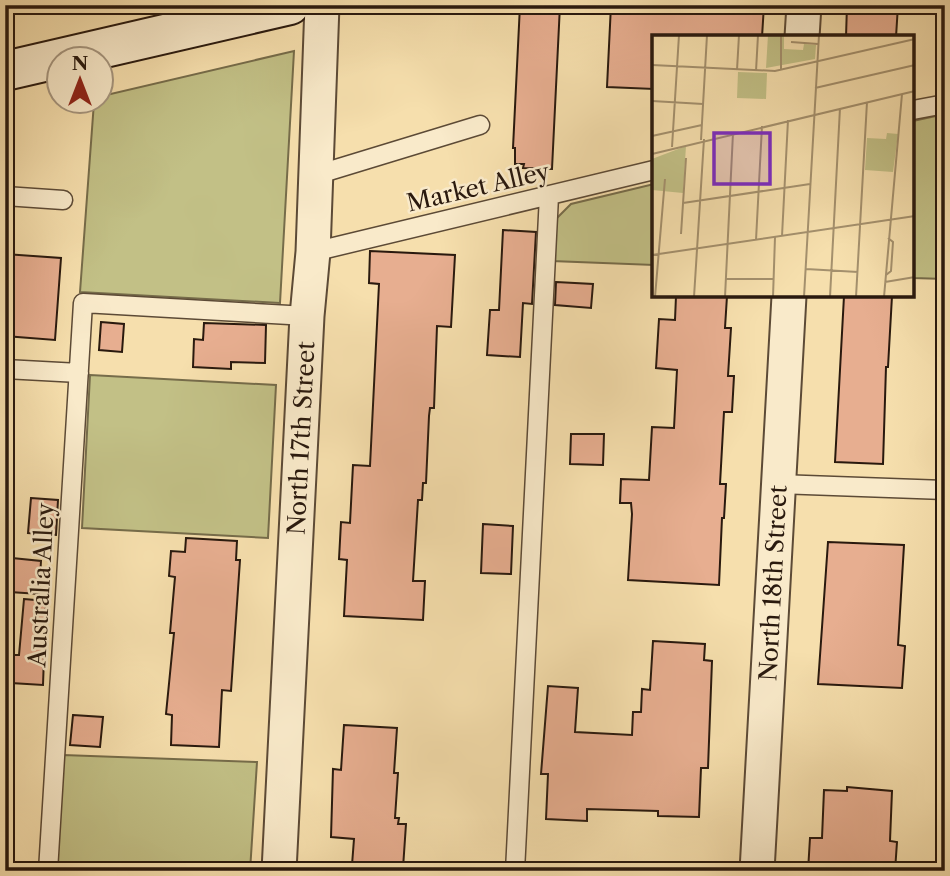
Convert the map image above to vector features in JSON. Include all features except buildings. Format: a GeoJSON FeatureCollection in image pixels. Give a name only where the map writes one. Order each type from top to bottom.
{"type":"FeatureCollection","features":[{"type":"Feature","properties":{"kind":"street"},"geometry":{"type":"LineString","coordinates":[[5,71],[186,17],[290,5]]}},
{"type":"Feature","properties":{"kind":"street","name":"North 17th Street"},"geometry":{"type":"LineString","coordinates":[[279,871],[307,316],[313,252],[322,5]]}},
{"type":"Feature","properties":{"kind":"street"},"geometry":{"type":"LineString","coordinates":[[803,35],[804,5]]}},
{"type":"Feature","properties":{"kind":"street","name":"North 18th Street"},"geometry":{"type":"LineString","coordinates":[[757,871],[789,298]]}},
{"type":"Feature","properties":{"kind":"lane"},"geometry":{"type":"LineString","coordinates":[[915,110],[945,104]]}},
{"type":"Feature","properties":{"kind":"lane"},"geometry":{"type":"LineString","coordinates":[[316,175],[480,125]]}},
{"type":"Feature","properties":{"kind":"lane","name":"Market Alley"},"geometry":{"type":"LineString","coordinates":[[313,252],[652,170]]}},
{"type":"Feature","properties":{"kind":"lane"},"geometry":{"type":"LineString","coordinates":[[5,195],[63,200]]}},
{"type":"Feature","properties":{"kind":"lane"},"geometry":{"type":"LineString","coordinates":[[515,871],[549,196]]}},
{"type":"Feature","properties":{"kind":"lane","name":"Australia Alley"},"geometry":{"type":"LineString","coordinates":[[48,871],[83,303],[307,316]]}},
{"type":"Feature","properties":{"kind":"lane"},"geometry":{"type":"LineString","coordinates":[[5,369],[79,373]]}},
{"type":"Feature","properties":{"kind":"lane"},"geometry":{"type":"LineString","coordinates":[[778,484],[945,490]]}},
{"type":"Feature","properties":{"kind":"shaded area"},"geometry":{"type":"Polygon","coordinates":[[[294,51],[280,303],[80,292],[93,116],[116,116],[116,93],[294,51]]]}},
{"type":"Feature","properties":{"kind":"shaded area"},"geometry":{"type":"Polygon","coordinates":[[[945,114],[945,279],[915,278],[915,121],[945,114]]]}},
{"type":"Feature","properties":{"kind":"shaded area"},"geometry":{"type":"Polygon","coordinates":[[[652,184],[652,265],[552,261],[557,218],[571,204],[652,184]]]}},
{"type":"Feature","properties":{"kind":"shaded area"},"geometry":{"type":"Polygon","coordinates":[[[90,375],[276,385],[268,538],[82,528],[90,375]]]}},
{"type":"Feature","properties":{"kind":"shaded area"},"geometry":{"type":"Polygon","coordinates":[[[63,755],[257,762],[250,871],[57,871],[63,755]]]}}]}
